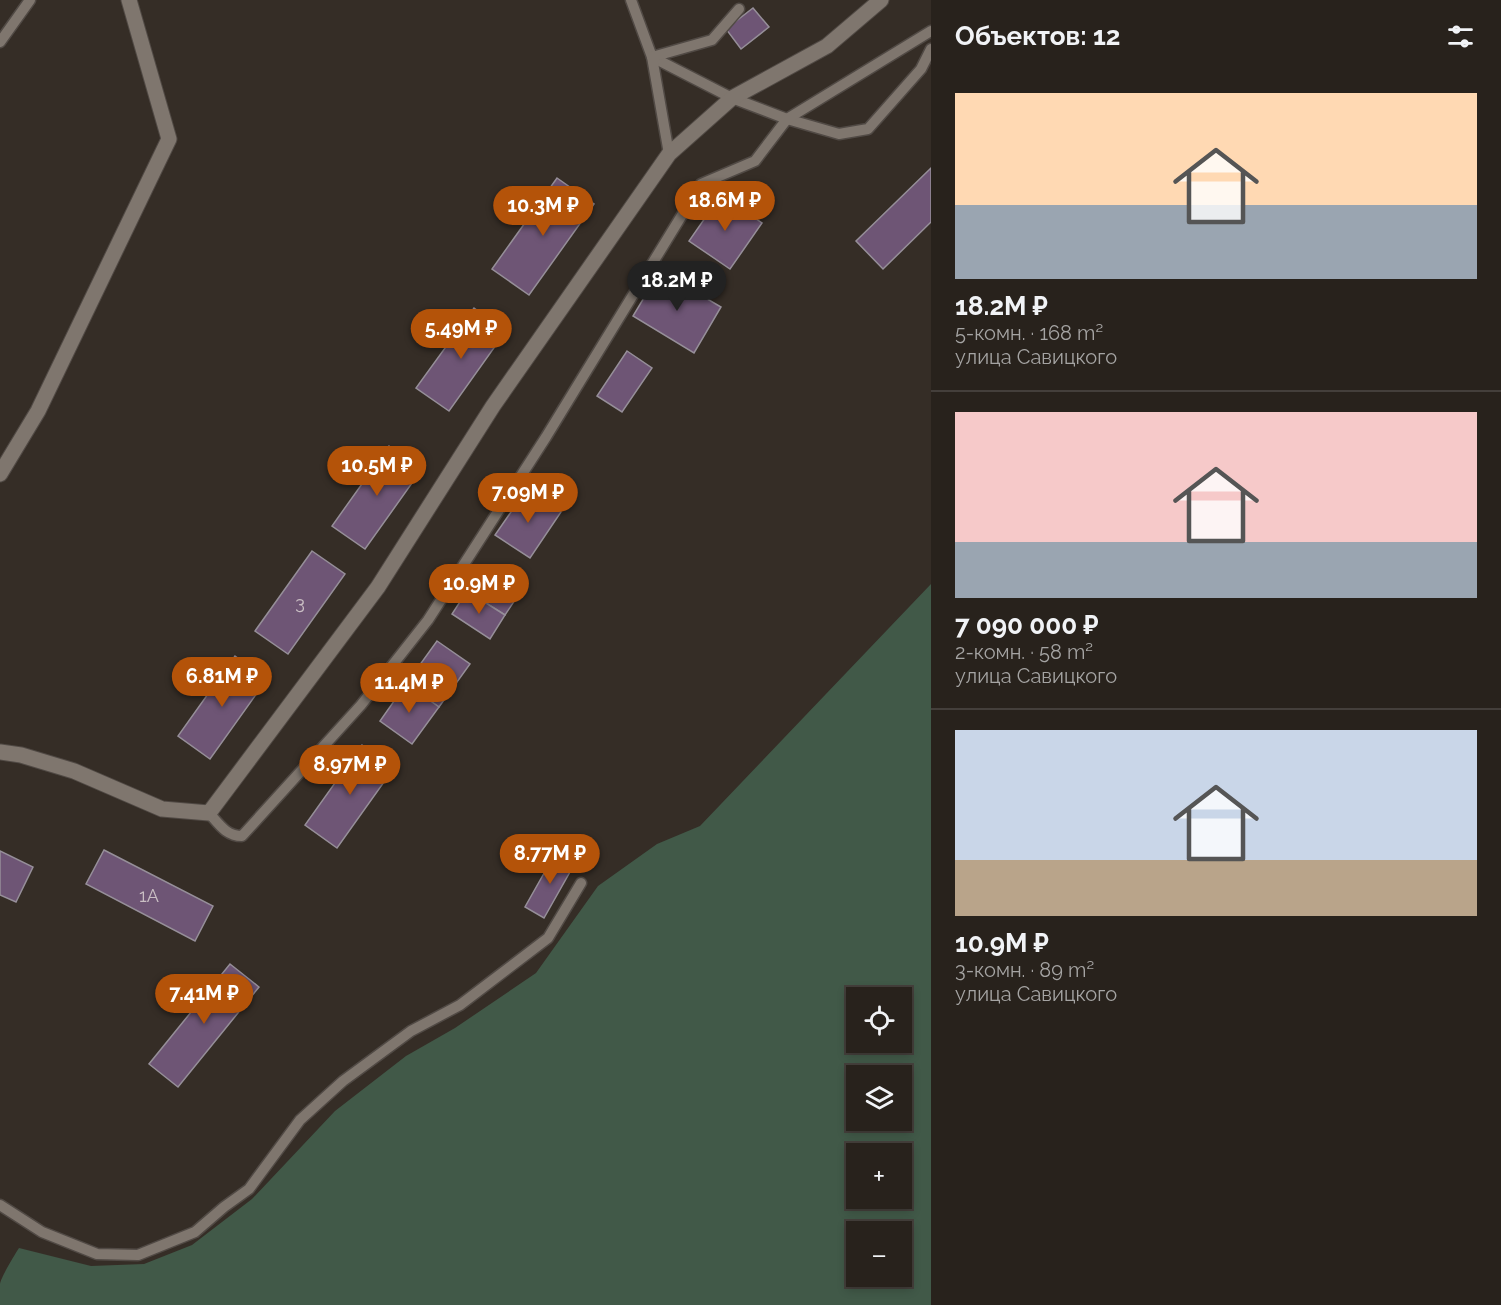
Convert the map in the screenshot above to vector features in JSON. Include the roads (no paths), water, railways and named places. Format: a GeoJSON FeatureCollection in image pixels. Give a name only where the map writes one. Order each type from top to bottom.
{"type":"FeatureCollection","features":[{"type":"Feature","properties":{"kind":"street"},"geometry":{"type":"LineString","coordinates":[[0,474],[38,411],[170,139],[129,0]]}},
{"type":"Feature","properties":{"kind":"street"},"geometry":{"type":"LineString","coordinates":[[0,752],[21,755],[75,771],[162,809],[209,813],[378,587],[493,406],[669,154],[732,98],[827,46],[881,0]]}},
{"type":"Feature","properties":{"kind":"lane"},"geometry":{"type":"LineString","coordinates":[[0,42],[30,0]]}},
{"type":"Feature","properties":{"kind":"lane"},"geometry":{"type":"LineString","coordinates":[[631,0],[652,57],[669,154]]}},
{"type":"Feature","properties":{"kind":"lane"},"geometry":{"type":"LineString","coordinates":[[652,57],[712,40],[739,9]]}},
{"type":"Feature","properties":{"kind":"lane"},"geometry":{"type":"LineString","coordinates":[[209,813],[223,830],[234,836],[242,836],[361,705],[428,620],[546,437],[700,184],[755,161],[787,119],[931,31]]}},
{"type":"Feature","properties":{"kind":"lane"},"geometry":{"type":"LineString","coordinates":[[652,57],[732,98],[787,119],[839,134],[868,129],[921,69],[931,49]]}},
{"type":"Feature","properties":{"kind":"lane"},"geometry":{"type":"LineString","coordinates":[[0,1204],[42,1232],[97,1254],[138,1255],[195,1232],[224,1207],[249,1190],[300,1120],[343,1080],[411,1031],[460,1005],[548,938],[581,883]]}}]}
